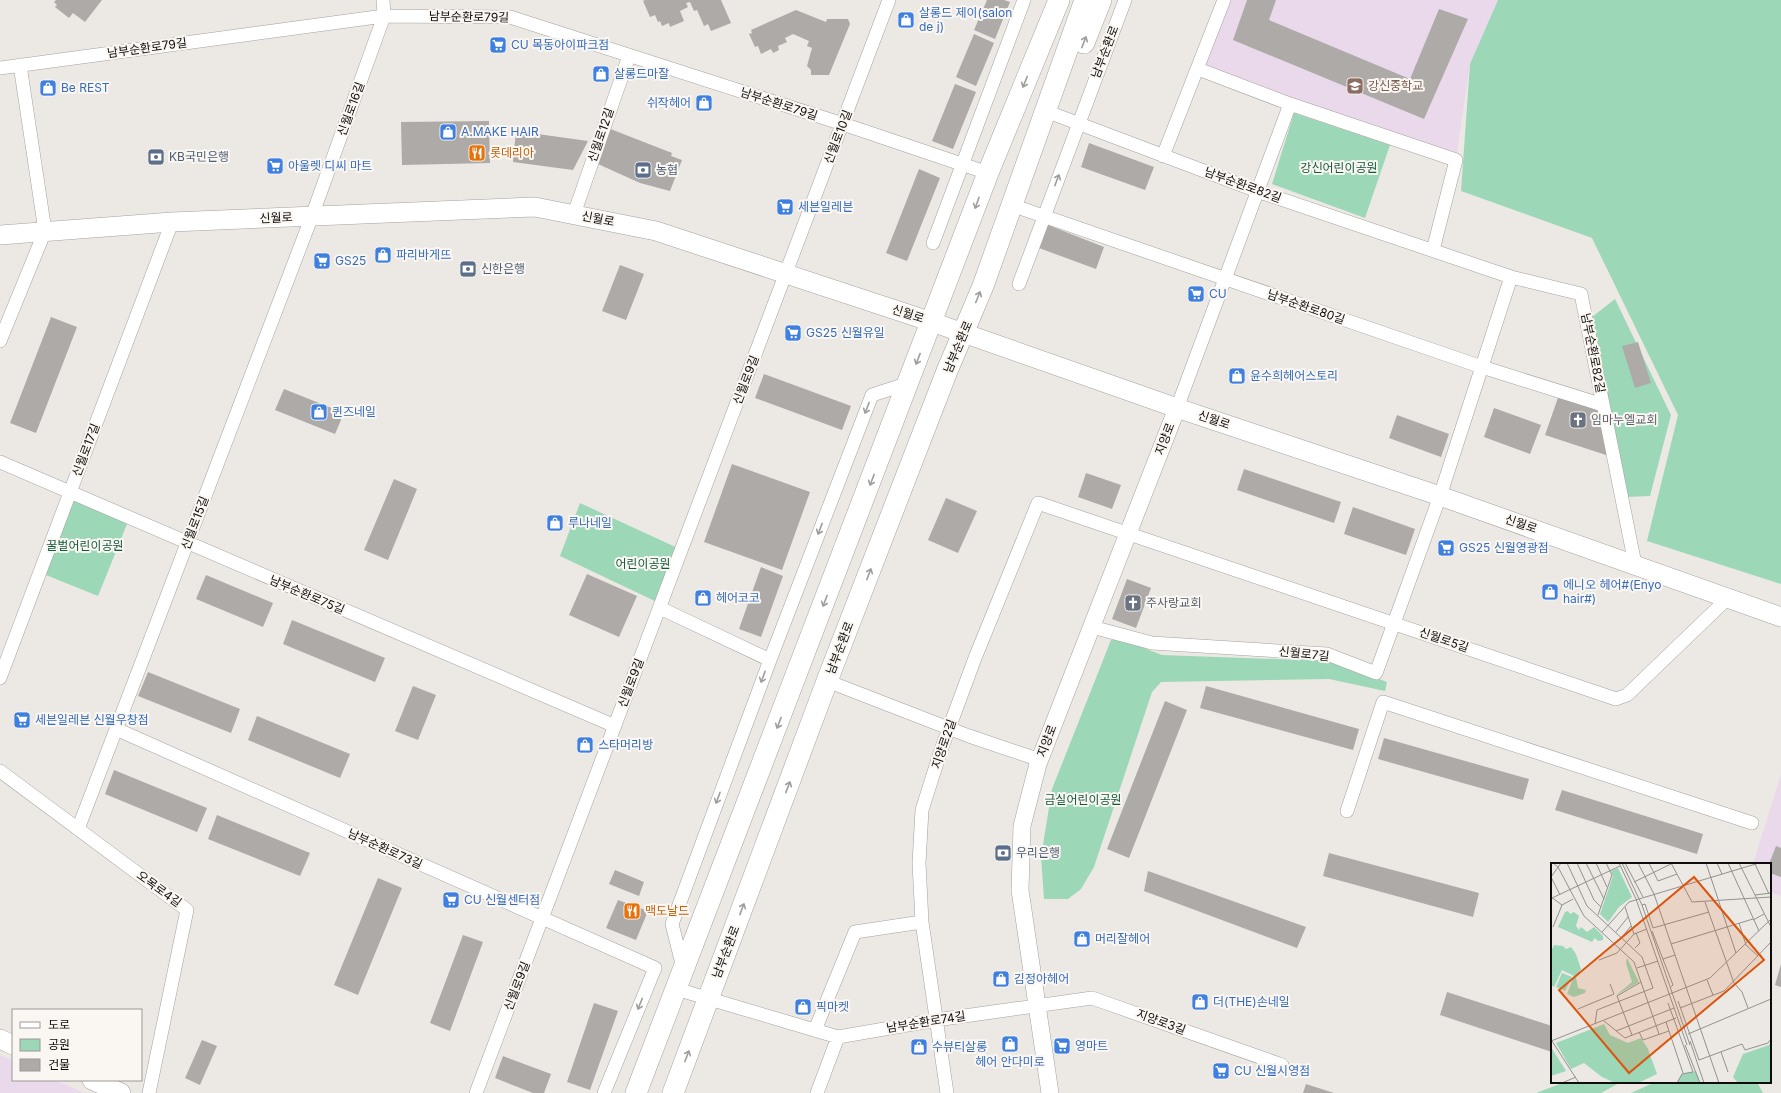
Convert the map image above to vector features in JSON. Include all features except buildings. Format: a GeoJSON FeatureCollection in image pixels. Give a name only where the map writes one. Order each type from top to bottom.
{"type":"FeatureCollection","features":[{"type":"Feature","properties":{"kind":"main road"},"geometry":{"type":"LineString","coordinates":[[1040,46],[1051,0]]}},
{"type":"Feature","properties":{"kind":"main road"},"geometry":{"type":"LineString","coordinates":[[636,1093],[909,383],[988,173],[1059,0]]}},
{"type":"Feature","properties":{"kind":"main road","name":"남부순환로"},"geometry":{"type":"LineString","coordinates":[[673,1093],[827,681],[983,286],[1085,0]]}},
{"type":"Feature","properties":{"kind":"main road","name":"남부순환로"},"geometry":{"type":"LineString","coordinates":[[1011,205],[1056,115],[1101,0]]}},
{"type":"Feature","properties":{"kind":"main road","name":"신월로"},"geometry":{"type":"LineString","coordinates":[[0,235],[172,222],[535,207],[656,231],[932,322],[1177,408],[1440,496],[1781,617]]}},
{"type":"Feature","properties":{"kind":"main road"},"geometry":{"type":"LineString","coordinates":[[0,1039],[12,1045]]}},
{"type":"Feature","properties":{"kind":"main road"},"geometry":{"type":"LineString","coordinates":[[94,1081],[121,1093]]}},
{"type":"Feature","properties":{"kind":"street","name":"신월로16길"},"geometry":{"type":"LineString","coordinates":[[312,216],[384,16],[383,0]]}},
{"type":"Feature","properties":{"kind":"street","name":"신월로10길"},"geometry":{"type":"LineString","coordinates":[[786,274],[889,0]]}},
{"type":"Feature","properties":{"kind":"street"},"geometry":{"type":"LineString","coordinates":[[933,243],[961,164],[1024,0]]}},
{"type":"Feature","properties":{"kind":"street","name":"남부순환로"},"geometry":{"type":"LineString","coordinates":[[1019,284],[1125,0]]}},
{"type":"Feature","properties":{"kind":"street"},"geometry":{"type":"LineString","coordinates":[[1163,156],[1224,0]]}},
{"type":"Feature","properties":{"kind":"street","name":"남부순환로79길"},"geometry":{"type":"LineString","coordinates":[[0,68],[384,16],[510,17],[843,124],[988,173]]}},
{"type":"Feature","properties":{"kind":"street","name":"신월로12길"},"geometry":{"type":"LineString","coordinates":[[574,214],[629,56]]}},
{"type":"Feature","properties":{"kind":"street"},"geometry":{"type":"LineString","coordinates":[[0,342],[45,231],[20,65]]}},
{"type":"Feature","properties":{"kind":"street"},"geometry":{"type":"LineString","coordinates":[[1198,69],[1290,104],[1456,160],[1433,250]]}},
{"type":"Feature","properties":{"kind":"street"},"geometry":{"type":"LineString","coordinates":[[1177,408],[1290,104]]}},
{"type":"Feature","properties":{"kind":"street","name":"남부순환로82길"},"geometry":{"type":"LineString","coordinates":[[1056,115],[1258,191],[1511,277],[1581,294],[1635,564]]}},
{"type":"Feature","properties":{"kind":"street","name":"남부순환로80길"},"geometry":{"type":"LineString","coordinates":[[1011,205],[1482,367],[1603,405]]}},
{"type":"Feature","properties":{"kind":"street","name":"신월로15길"},"geometry":{"type":"LineString","coordinates":[[78,829],[312,216]]}},
{"type":"Feature","properties":{"kind":"street","name":"신월로17길"},"geometry":{"type":"LineString","coordinates":[[0,678],[172,222]]}},
{"type":"Feature","properties":{"kind":"street","name":"신월로9길"},"geometry":{"type":"LineString","coordinates":[[476,1093],[786,274]]}},
{"type":"Feature","properties":{"kind":"street","name":"신월로7길"},"geometry":{"type":"LineString","coordinates":[[1092,627],[1152,643],[1327,654],[1376,673],[1393,622],[1440,496],[1511,277]]}},
{"type":"Feature","properties":{"kind":"street"},"geometry":{"type":"LineString","coordinates":[[680,980],[672,924],[770,660],[872,395],[909,383]]}},
{"type":"Feature","properties":{"kind":"street","name":"지양로"},"geometry":{"type":"LineString","coordinates":[[1050,1093],[1020,890],[1022,826],[1040,760],[1177,408]]}},
{"type":"Feature","properties":{"kind":"street","name":"남부순환로75길"},"geometry":{"type":"LineString","coordinates":[[0,462],[70,491],[187,544],[615,726]]}},
{"type":"Feature","properties":{"kind":"street","name":"지양로2길"},"geometry":{"type":"LineString","coordinates":[[946,1093],[922,922],[919,863],[922,810],[950,727],[1038,503],[1128,534]]}},
{"type":"Feature","properties":{"kind":"street","name":"신월로5길"},"geometry":{"type":"LineString","coordinates":[[1128,534],[1393,622],[1616,699],[1627,696],[1728,598]]}},
{"type":"Feature","properties":{"kind":"street"},"geometry":{"type":"LineString","coordinates":[[660,608],[770,660]]}},
{"type":"Feature","properties":{"kind":"street"},"geometry":{"type":"LineString","coordinates":[[827,681],[1040,760]]}},
{"type":"Feature","properties":{"kind":"street"},"geometry":{"type":"LineString","coordinates":[[1347,811],[1383,702],[1752,823]]}},
{"type":"Feature","properties":{"kind":"street","name":"남부순환로73길"},"geometry":{"type":"LineString","coordinates":[[116,729],[543,917],[655,968],[604,1093]]}},
{"type":"Feature","properties":{"kind":"street","name":"오목로4길"},"geometry":{"type":"LineString","coordinates":[[0,771],[187,910],[149,1093]]}},
{"type":"Feature","properties":{"kind":"street"},"geometry":{"type":"LineString","coordinates":[[815,1030],[855,932],[922,922]]}},
{"type":"Feature","properties":{"kind":"street","name":"남부순환로74길"},"geometry":{"type":"LineString","coordinates":[[680,980],[708,998],[838,1037],[936,1020],[1037,1006]]}},
{"type":"Feature","properties":{"kind":"street","name":"지양로3길"},"geometry":{"type":"LineString","coordinates":[[1037,1006],[1092,998],[1282,1065]]}},
{"type":"Feature","properties":{"kind":"street"},"geometry":{"type":"LineString","coordinates":[[816,1093],[838,1037]]}},
{"type":"Feature","properties":{"kind":"shaded area","name":"강신중학교"},"geometry":{"type":"Polygon","coordinates":[[[1224,0],[1498,0],[1470,64],[1456,160],[1198,69],[1224,0]]]}},
{"type":"Feature","properties":{"kind":"shaded area"},"geometry":{"type":"Polygon","coordinates":[[[1781,774],[1781,896],[1771,892],[1771,863],[1753,863],[1781,774]]]}},
{"type":"Feature","properties":{"kind":"shaded area"},"geometry":{"type":"Polygon","coordinates":[[[0,1055],[12,1061],[12,1081],[57,1081],[84,1093],[0,1093],[0,1055]]]}},
{"type":"Feature","properties":{"kind":"green space"},"geometry":{"type":"Polygon","coordinates":[[[1498,0],[1781,0],[1781,584],[1647,541],[1678,415],[1592,238],[1461,191],[1470,64],[1498,0]]]}},
{"type":"Feature","properties":{"kind":"green space","name":"강신어린이공원"},"geometry":{"type":"Polygon","coordinates":[[[1294,113],[1390,145],[1365,218],[1272,184],[1294,113]]]}},
{"type":"Feature","properties":{"kind":"green space"},"geometry":{"type":"Polygon","coordinates":[[[1615,299],[1671,415],[1650,496],[1626,497],[1592,317],[1615,299]]]}},
{"type":"Feature","properties":{"kind":"green space","name":"꿀벌어린이공원"},"geometry":{"type":"Polygon","coordinates":[[[72,496],[129,519],[98,596],[41,573],[72,496]]]}},
{"type":"Feature","properties":{"kind":"green space","name":"어린이공원"},"geometry":{"type":"Polygon","coordinates":[[[580,503],[682,550],[659,603],[560,556],[580,503]]]}},
{"type":"Feature","properties":{"kind":"green space","name":"금실어린이공원"},"geometry":{"type":"Polygon","coordinates":[[[1120,639],[1162,655],[1331,661],[1387,682],[1385,691],[1329,679],[1161,682],[1152,692],[1094,867],[1081,889],[1068,899],[1044,899],[1041,857],[1052,789],[1111,640],[1120,639]]]}},
{"type":"Feature","properties":{"kind":"green space"},"geometry":{"type":"Polygon","coordinates":[[[1562,1083],[1619,1083],[1601,1093],[1536,1093],[1562,1083]]]}},
{"type":"Feature","properties":{"kind":"green space"},"geometry":{"type":"Polygon","coordinates":[[[1653,1083],[1758,1083],[1763,1093],[1631,1093],[1653,1083]]]}},
{"type":"Feature","properties":{"kind":"place","name":"살롱드 제이(salon de j)"},"geometry":{"type":"Point","coordinates":[906,20]}},
{"type":"Feature","properties":{"kind":"place","name":"CU 목동아이파크점"},"geometry":{"type":"Point","coordinates":[498,45]}},
{"type":"Feature","properties":{"kind":"place","name":"살롱드마잘"},"geometry":{"type":"Point","coordinates":[601,74]}},
{"type":"Feature","properties":{"kind":"place","name":"강신중학교"},"geometry":{"type":"Point","coordinates":[1355,86]}},
{"type":"Feature","properties":{"kind":"place","name":"Be REST"},"geometry":{"type":"Point","coordinates":[48,88]}},
{"type":"Feature","properties":{"kind":"place","name":"쉬작헤어"},"geometry":{"type":"Point","coordinates":[704,103]}},
{"type":"Feature","properties":{"kind":"place","name":"A.MAKE HAIR"},"geometry":{"type":"Point","coordinates":[448,132]}},
{"type":"Feature","properties":{"kind":"place","name":"롯데리아"},"geometry":{"type":"Point","coordinates":[477,153]}},
{"type":"Feature","properties":{"kind":"place","name":"KB국민은행"},"geometry":{"type":"Point","coordinates":[156,157]}},
{"type":"Feature","properties":{"kind":"place","name":"아울렛 디씨 마트"},"geometry":{"type":"Point","coordinates":[275,166]}},
{"type":"Feature","properties":{"kind":"place","name":"농협"},"geometry":{"type":"Point","coordinates":[643,170]}},
{"type":"Feature","properties":{"kind":"place","name":"세븐일레븐"},"geometry":{"type":"Point","coordinates":[785,207]}},
{"type":"Feature","properties":{"kind":"place","name":"파리바게뜨"},"geometry":{"type":"Point","coordinates":[383,255]}},
{"type":"Feature","properties":{"kind":"place","name":"GS25"},"geometry":{"type":"Point","coordinates":[322,261]}},
{"type":"Feature","properties":{"kind":"place","name":"신한은행"},"geometry":{"type":"Point","coordinates":[468,269]}},
{"type":"Feature","properties":{"kind":"place","name":"CU"},"geometry":{"type":"Point","coordinates":[1196,294]}},
{"type":"Feature","properties":{"kind":"place","name":"GS25 신월유일"},"geometry":{"type":"Point","coordinates":[793,333]}},
{"type":"Feature","properties":{"kind":"place","name":"윤수희헤어스토리"},"geometry":{"type":"Point","coordinates":[1237,376]}},
{"type":"Feature","properties":{"kind":"place","name":"퀸즈네일"},"geometry":{"type":"Point","coordinates":[319,412]}},
{"type":"Feature","properties":{"kind":"place","name":"임마누엘교회"},"geometry":{"type":"Point","coordinates":[1578,420]}},
{"type":"Feature","properties":{"kind":"place","name":"루나네일"},"geometry":{"type":"Point","coordinates":[555,523]}},
{"type":"Feature","properties":{"kind":"place","name":"GS25 신월영광점"},"geometry":{"type":"Point","coordinates":[1446,548]}},
{"type":"Feature","properties":{"kind":"place","name":"에니오 헤어#(Enyo hair#)"},"geometry":{"type":"Point","coordinates":[1550,592]}},
{"type":"Feature","properties":{"kind":"place","name":"헤어코코"},"geometry":{"type":"Point","coordinates":[703,598]}},
{"type":"Feature","properties":{"kind":"place","name":"주사랑교회"},"geometry":{"type":"Point","coordinates":[1133,603]}},
{"type":"Feature","properties":{"kind":"place","name":"세븐일레븐 신월우창점"},"geometry":{"type":"Point","coordinates":[22,720]}},
{"type":"Feature","properties":{"kind":"place","name":"스타머리방"},"geometry":{"type":"Point","coordinates":[585,745]}},
{"type":"Feature","properties":{"kind":"place","name":"우리은행"},"geometry":{"type":"Point","coordinates":[1003,853]}},
{"type":"Feature","properties":{"kind":"place","name":"CU 신월센터점"},"geometry":{"type":"Point","coordinates":[451,900]}},
{"type":"Feature","properties":{"kind":"place","name":"맥도날드"},"geometry":{"type":"Point","coordinates":[632,911]}},
{"type":"Feature","properties":{"kind":"place","name":"머리잘헤어"},"geometry":{"type":"Point","coordinates":[1082,939]}},
{"type":"Feature","properties":{"kind":"place","name":"김정아헤어"},"geometry":{"type":"Point","coordinates":[1001,979]}},
{"type":"Feature","properties":{"kind":"place","name":"더(THE)손네일"},"geometry":{"type":"Point","coordinates":[1200,1002]}},
{"type":"Feature","properties":{"kind":"place","name":"픽마켓"},"geometry":{"type":"Point","coordinates":[803,1007]}},
{"type":"Feature","properties":{"kind":"place","name":"헤어 안다미로"},"geometry":{"type":"Point","coordinates":[1010,1044]}},
{"type":"Feature","properties":{"kind":"place","name":"영마트"},"geometry":{"type":"Point","coordinates":[1062,1046]}},
{"type":"Feature","properties":{"kind":"place","name":"수뷰티살롱"},"geometry":{"type":"Point","coordinates":[919,1047]}},
{"type":"Feature","properties":{"kind":"place","name":"CU 신월시영점"},"geometry":{"type":"Point","coordinates":[1221,1071]}}]}
